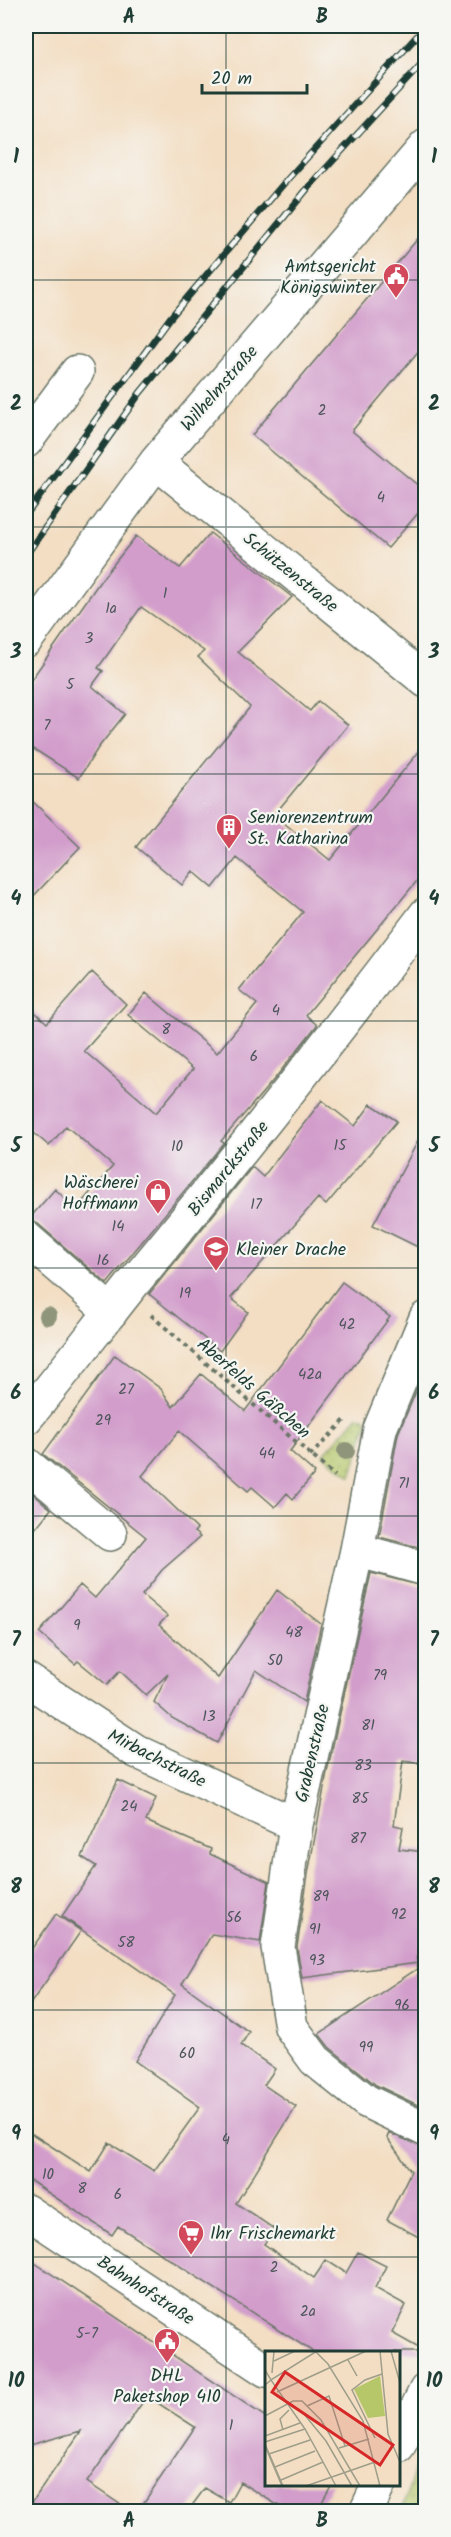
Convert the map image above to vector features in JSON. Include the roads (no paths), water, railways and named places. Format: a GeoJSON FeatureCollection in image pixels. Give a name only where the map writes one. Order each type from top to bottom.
{"type":"FeatureCollection","features":[{"type":"Feature","properties":{"kind":"street","name":"Wilhelmstraße"},"geometry":{"type":"LineString","coordinates":[[26,640],[156,462],[426,146]]}},
{"type":"Feature","properties":{"kind":"street"},"geometry":{"type":"LineString","coordinates":[[26,441],[77,372]]}},
{"type":"Feature","properties":{"kind":"street","name":"Schützenstraße"},"geometry":{"type":"LineString","coordinates":[[156,462],[426,681]]}},
{"type":"Feature","properties":{"kind":"street","name":"Bismarckstraße"},"geometry":{"type":"LineString","coordinates":[[26,1418],[64,1374],[118,1302],[273,1112],[426,914]]}},
{"type":"Feature","properties":{"kind":"street"},"geometry":{"type":"LineString","coordinates":[[26,1238],[118,1302]]}},
{"type":"Feature","properties":{"kind":"street","name":"Grabenstraße"},"geometry":{"type":"LineString","coordinates":[[426,1318],[380,1429],[357,1550],[296,1825],[278,1947],[291,2027],[315,2060],[366,2101],[426,2130]]}},
{"type":"Feature","properties":{"kind":"street"},"geometry":{"type":"LineString","coordinates":[[26,1464],[110,1534]]}},
{"type":"Feature","properties":{"kind":"street"},"geometry":{"type":"LineString","coordinates":[[357,1550],[426,1569]]}},
{"type":"Feature","properties":{"kind":"street","name":"Mirbachstraße"},"geometry":{"type":"LineString","coordinates":[[26,1679],[136,1751],[296,1825]]}},
{"type":"Feature","properties":{"kind":"street","name":"Bahnhofstraße"},"geometry":{"type":"LineString","coordinates":[[26,2211],[265,2369]]}},
{"type":"Feature","properties":{"kind":"street"},"geometry":{"type":"LineString","coordinates":[[400,2444],[426,2390]]}},
{"type":"Feature","properties":{"kind":"street"},"geometry":{"type":"LineString","coordinates":[[366,2511],[378,2486]]}},
{"type":"Feature","properties":{"kind":"railway"},"geometry":{"type":"LineString","coordinates":[[26,515],[170,318],[285,182],[426,26]]}},
{"type":"Feature","properties":{"kind":"railway"},"geometry":{"type":"LineString","coordinates":[[26,555],[140,393],[308,188],[426,59]]}},
{"type":"Feature","properties":{"kind":"place","name":"Amtsgericht Königswinter"},"geometry":{"type":"Point","coordinates":[396,299]}},
{"type":"Feature","properties":{"kind":"place","name":"Seniorenzentrum St. Katharina"},"geometry":{"type":"Point","coordinates":[229,850]}},
{"type":"Feature","properties":{"kind":"place","name":"Wäscherei Hoffmann"},"geometry":{"type":"Point","coordinates":[158,1215]}},
{"type":"Feature","properties":{"kind":"place","name":"Kleiner Drache"},"geometry":{"type":"Point","coordinates":[216,1272]}},
{"type":"Feature","properties":{"kind":"place","name":"Ihr Frischemarkt"},"geometry":{"type":"Point","coordinates":[191,2256]}},
{"type":"Feature","properties":{"kind":"place","name":"DHL Paketshop 410"},"geometry":{"type":"Point","coordinates":[167,2364]}}]}
